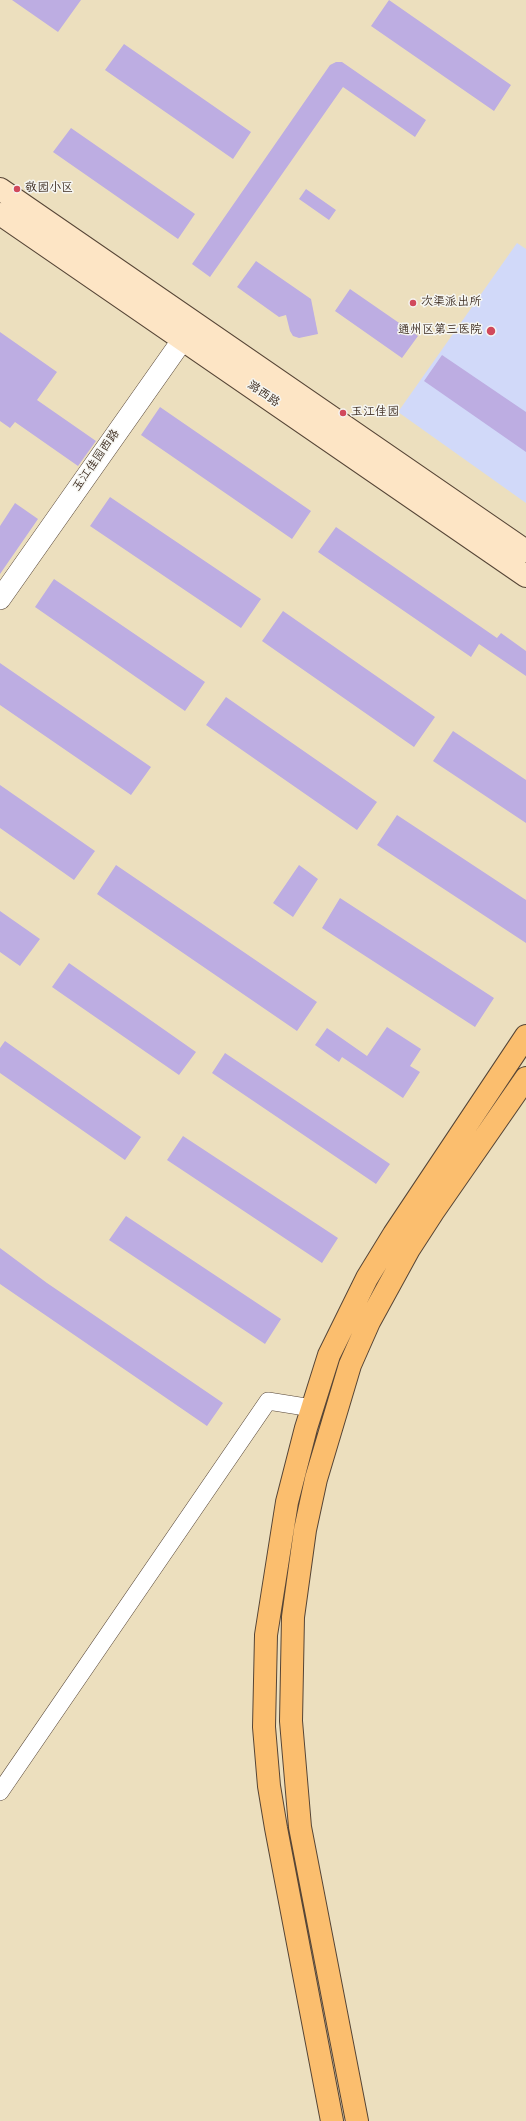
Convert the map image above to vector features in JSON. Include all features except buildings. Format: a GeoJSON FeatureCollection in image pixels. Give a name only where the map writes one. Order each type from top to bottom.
{"type":"FeatureCollection","features":[{"type":"Feature","properties":{"kind":"main road","name":"潞西路"},"geometry":{"type":"LineString","coordinates":[[0,189],[188,331],[526,576]]}},
{"type":"Feature","properties":{"kind":"main road","name":"潞西路"},"geometry":{"type":"LineString","coordinates":[[0,214],[188,331],[526,551]]}},
{"type":"Feature","properties":{"kind":"main road"},"geometry":{"type":"LineString","coordinates":[[332,2121],[276,1828],[269,1786],[264,1727],[266,1635],[287,1502],[312,1408],[329,1355],[367,1278],[394,1234],[526,1036]]}},
{"type":"Feature","properties":{"kind":"main road"},"geometry":{"type":"LineString","coordinates":[[357,2121],[300,1820],[291,1721],[293,1617],[305,1530],[316,1478],[350,1365],[369,1322],[409,1249],[432,1212],[526,1078]]}},
{"type":"Feature","properties":{"kind":"street","name":"玉江佳园西路"},"geometry":{"type":"LineString","coordinates":[[0,599],[188,331]]}},
{"type":"Feature","properties":{"kind":"street"},"geometry":{"type":"LineString","coordinates":[[0,1792],[268,1401],[312,1408]]}},
{"type":"Feature","properties":{"kind":"shaded area","name":"通州区第三医院"},"geometry":{"type":"Polygon","coordinates":[[[517,243],[526,249],[526,503],[398,412],[517,243]]]}},
{"type":"Feature","properties":{"kind":"place","name":"敬园小区"},"geometry":{"type":"Point","coordinates":[17,189]}},
{"type":"Feature","properties":{"kind":"place","name":"次渠派出所"},"geometry":{"type":"Point","coordinates":[413,303]}},
{"type":"Feature","properties":{"kind":"place","name":"通州区第三医院"},"geometry":{"type":"Point","coordinates":[491,331]}},
{"type":"Feature","properties":{"kind":"place","name":"玉江佳园"},"geometry":{"type":"Point","coordinates":[343,413]}}]}
